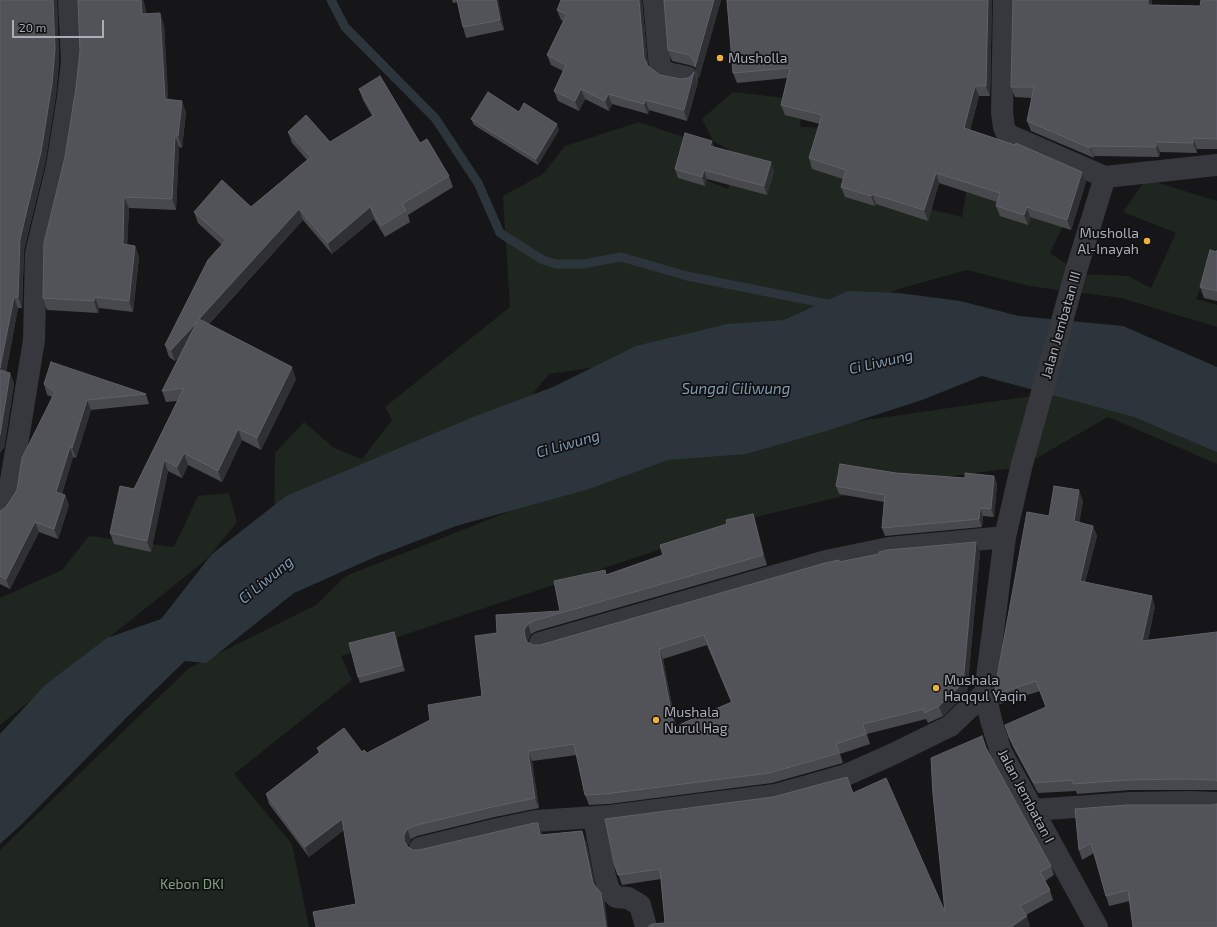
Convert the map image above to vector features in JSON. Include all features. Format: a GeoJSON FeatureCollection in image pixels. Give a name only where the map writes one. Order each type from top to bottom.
{"type":"FeatureCollection","features":[{"type":"Feature","properties":{"kind":"street"},"geometry":{"type":"LineString","coordinates":[[0,509],[8,498],[19,434],[34,340],[36,253],[57,166],[68,97],[72,60],[70,0]]}},
{"type":"Feature","properties":{"kind":"street"},"geometry":{"type":"LineString","coordinates":[[654,0],[660,67],[667,73],[687,77]]}},
{"type":"Feature","properties":{"kind":"street"},"geometry":{"type":"LineString","coordinates":[[1004,0],[1002,113],[1004,127],[1006,132],[1011,136],[1105,177],[1217,165]]}},
{"type":"Feature","properties":{"kind":"street","name":"Jalan Jembatan III"},"geometry":{"type":"LineString","coordinates":[[1021,467],[1076,271],[1105,177]]}},
{"type":"Feature","properties":{"kind":"street","name":"Jalan Jembatan I"},"geometry":{"type":"LineString","coordinates":[[1021,467],[1005,537],[985,693],[991,720],[1001,752],[1097,927]]}},
{"type":"Feature","properties":{"kind":"street"},"geometry":{"type":"LineString","coordinates":[[540,643],[826,561],[889,548],[1005,537]]}},
{"type":"Feature","properties":{"kind":"street"},"geometry":{"type":"LineString","coordinates":[[420,848],[536,821],[594,818],[775,795],[846,775],[893,754],[950,726],[985,693]]}},
{"type":"Feature","properties":{"kind":"street"},"geometry":{"type":"LineString","coordinates":[[1033,810],[1130,803],[1217,803]]}},
{"type":"Feature","properties":{"kind":"street"},"geometry":{"type":"LineString","coordinates":[[594,818],[609,890],[616,897],[628,898],[640,905],[646,927]]}},
{"type":"Feature","properties":{"kind":"green space"},"geometry":{"type":"Polygon","coordinates":[[[733,92],[803,100],[800,127],[834,128],[913,205],[962,217],[967,187],[1064,224],[1050,253],[1082,274],[1128,276],[1151,288],[1176,233],[1123,212],[1146,179],[1217,201],[1217,249],[1196,299],[1217,305],[1217,327],[1121,298],[1029,286],[967,270],[895,290],[819,339],[700,352],[549,374],[506,427],[274,529],[275,453],[304,422],[334,448],[362,459],[392,420],[385,407],[510,307],[503,196],[543,174],[565,146],[639,122],[692,140],[688,173],[728,189],[739,155],[713,141],[702,119],[733,92]]]}},
{"type":"Feature","properties":{"kind":"green space","name":"Kebon DKI"},"geometry":{"type":"Polygon","coordinates":[[[1052,393],[1217,428],[1217,464],[1108,417],[1021,467],[898,483],[760,516],[341,656],[352,680],[234,774],[292,844],[309,927],[0,927],[0,850],[189,668],[316,605],[346,576],[637,461],[804,429],[1052,393]]]}},
{"type":"Feature","properties":{"kind":"green space"},"geometry":{"type":"Polygon","coordinates":[[[229,493],[237,522],[207,559],[0,725],[0,598],[62,570],[89,536],[174,547],[198,496],[229,493]]]}},
{"type":"Feature","properties":{"kind":"water","name":"Sungai Ciliwung"},"geometry":{"type":"Polygon","coordinates":[[[848,291],[899,293],[960,301],[1019,316],[1123,326],[1217,367],[1217,452],[1134,417],[982,376],[922,400],[823,432],[746,454],[668,460],[589,489],[456,526],[375,557],[294,593],[206,663],[185,661],[126,718],[23,823],[0,844],[0,734],[45,685],[107,638],[161,619],[212,554],[286,496],[473,417],[553,387],[636,346],[727,324],[784,320],[848,291]]]}},
{"type":"Feature","properties":{"kind":"building"},"geometry":{"type":"Polygon","coordinates":[[[0,0],[53,0],[55,49],[52,84],[41,152],[20,239],[18,297],[14,297],[0,368],[0,0]]]}},
{"type":"Feature","properties":{"kind":"building"},"geometry":{"type":"Polygon","coordinates":[[[78,0],[141,0],[142,14],[160,13],[165,99],[182,101],[178,136],[175,136],[172,199],[124,197],[123,244],[135,246],[129,301],[95,297],[94,301],[43,298],[44,243],[65,157],[76,88],[80,51],[78,0]]]}},
{"type":"Feature","properties":{"kind":"building"},"geometry":{"type":"Polygon","coordinates":[[[457,0],[496,0],[500,20],[463,27],[457,0]]]}},
{"type":"Feature","properties":{"kind":"building"},"geometry":{"type":"Polygon","coordinates":[[[561,0],[639,0],[644,58],[648,66],[660,75],[681,79],[688,78],[694,72],[684,110],[645,100],[644,104],[608,94],[605,101],[581,89],[575,101],[554,91],[566,65],[547,55],[567,14],[557,10],[561,0]]]}},
{"type":"Feature","properties":{"kind":"building"},"geometry":{"type":"Polygon","coordinates":[[[664,0],[714,0],[695,67],[695,62],[691,57],[686,54],[668,50],[664,0]]]}},
{"type":"Feature","properties":{"kind":"building"},"geometry":{"type":"Polygon","coordinates":[[[727,0],[988,0],[986,86],[975,86],[964,128],[1015,145],[1016,143],[1082,172],[1067,220],[1027,207],[1024,215],[996,206],[1000,193],[936,173],[924,210],[872,194],[871,196],[841,187],[846,170],[809,158],[822,115],[781,105],[790,68],[733,73],[727,0]]]}},
{"type":"Feature","properties":{"kind":"building"},"geometry":{"type":"Polygon","coordinates":[[[1013,0],[1148,0],[1148,5],[1200,6],[1201,0],[1217,0],[1217,139],[1193,138],[1193,143],[1156,142],[1156,147],[1090,146],[1090,148],[1027,121],[1034,87],[1011,87],[1013,0]]]}},
{"type":"Feature","properties":{"kind":"building"},"geometry":{"type":"Polygon","coordinates":[[[380,76],[420,143],[427,139],[449,176],[402,204],[406,210],[381,226],[370,207],[328,243],[299,209],[199,319],[292,367],[257,438],[238,429],[218,471],[184,453],[177,467],[164,460],[147,541],[110,533],[120,486],[134,489],[184,388],[162,391],[197,322],[171,350],[165,345],[208,260],[226,240],[194,212],[222,180],[251,207],[311,157],[288,132],[306,115],[330,142],[374,115],[359,89],[380,76]]]}},
{"type":"Feature","properties":{"kind":"building"},"geometry":{"type":"Polygon","coordinates":[[[488,92],[519,112],[524,103],[557,124],[536,159],[471,119],[488,92]]]}},
{"type":"Feature","properties":{"kind":"building"},"geometry":{"type":"Polygon","coordinates":[[[685,133],[712,141],[710,146],[771,162],[764,186],[704,170],[702,177],[675,169],[685,133]]]}},
{"type":"Feature","properties":{"kind":"building"},"geometry":{"type":"Polygon","coordinates":[[[1210,250],[1217,252],[1217,291],[1200,287],[1210,250]]]}},
{"type":"Feature","properties":{"kind":"building"},"geometry":{"type":"Polygon","coordinates":[[[51,362],[146,394],[87,400],[56,492],[65,495],[54,529],[35,522],[6,579],[0,576],[0,511],[6,507],[17,490],[22,458],[55,392],[44,384],[51,362]]]}},
{"type":"Feature","properties":{"kind":"building"},"geometry":{"type":"Polygon","coordinates":[[[0,370],[10,373],[0,435],[0,370]]]}},
{"type":"Feature","properties":{"kind":"building"},"geometry":{"type":"Polygon","coordinates":[[[840,464],[896,473],[965,478],[965,473],[994,476],[991,509],[980,508],[979,519],[882,528],[885,495],[836,486],[840,464]]]}},
{"type":"Feature","properties":{"kind":"building"},"geometry":{"type":"Polygon","coordinates":[[[1054,486],[1079,490],[1074,521],[1093,526],[1080,581],[1152,596],[1142,641],[1217,632],[1217,781],[1187,779],[1126,780],[1073,784],[1073,780],[1034,783],[1009,737],[1005,725],[1046,707],[1036,681],[997,694],[995,688],[1027,512],[1049,516],[1054,486]]]}},
{"type":"Feature","properties":{"kind":"building"},"geometry":{"type":"Polygon","coordinates":[[[753,514],[763,555],[533,621],[528,624],[524,630],[527,642],[533,645],[540,645],[825,563],[839,560],[839,562],[879,554],[879,552],[887,550],[976,542],[963,683],[939,706],[924,713],[924,709],[863,724],[866,734],[836,744],[839,753],[769,773],[605,794],[585,795],[574,744],[528,751],[535,798],[413,826],[407,829],[404,835],[404,841],[408,847],[413,850],[419,850],[534,823],[538,823],[540,835],[582,831],[593,883],[601,893],[606,927],[316,927],[313,912],[356,904],[342,819],[305,847],[266,794],[320,752],[317,748],[344,728],[362,752],[364,750],[367,753],[430,720],[428,705],[482,696],[475,636],[497,633],[496,615],[560,611],[554,581],[605,570],[606,575],[663,555],[660,545],[727,524],[726,520],[753,514]],[[704,635],[659,649],[674,727],[732,702],[704,635]]]}},
{"type":"Feature","properties":{"kind":"building"},"geometry":{"type":"Polygon","coordinates":[[[394,632],[402,665],[358,677],[349,643],[394,632]]]}},
{"type":"Feature","properties":{"kind":"building"},"geometry":{"type":"Polygon","coordinates":[[[982,736],[986,748],[1051,866],[1040,872],[1050,890],[1020,906],[1027,916],[1011,927],[648,927],[652,924],[665,923],[660,869],[618,875],[605,819],[773,797],[847,777],[853,793],[886,778],[945,912],[933,794],[931,758],[982,736]]]}},
{"type":"Feature","properties":{"kind":"building"},"geometry":{"type":"Polygon","coordinates":[[[1217,804],[1217,927],[1133,927],[1128,890],[1106,896],[1091,843],[1079,850],[1075,809],[1127,805],[1217,804]]]}},
{"type":"Feature","properties":{"kind":"waterway"},"geometry":{"type":"LineString","coordinates":[[331,0],[345,27],[435,118],[478,183],[500,233],[543,260],[556,264],[583,264],[621,257],[687,276],[833,305]]}},
{"type":"Feature","properties":{"kind":"place","name":"Musholla"},"geometry":{"type":"Point","coordinates":[720,58]}},
{"type":"Feature","properties":{"kind":"place","name":"Musholla Al-Inayah"},"geometry":{"type":"Point","coordinates":[1147,241]}},
{"type":"Feature","properties":{"kind":"place","name":"Mushala Haqqul Yaqin"},"geometry":{"type":"Point","coordinates":[936,688]}},
{"type":"Feature","properties":{"kind":"place","name":"Mushala Nurul Hag"},"geometry":{"type":"Point","coordinates":[656,720]}},
{"type":"Feature","properties":{"kind":"water label","name":"Ci Liwung"},"geometry":{"type":"Point","coordinates":[881,362]}},
{"type":"Feature","properties":{"kind":"water label","name":"Ci Liwung"},"geometry":{"type":"Point","coordinates":[568,444]}},
{"type":"Feature","properties":{"kind":"water label","name":"Ci Liwung"},"geometry":{"type":"Point","coordinates":[266,580]}}]}
